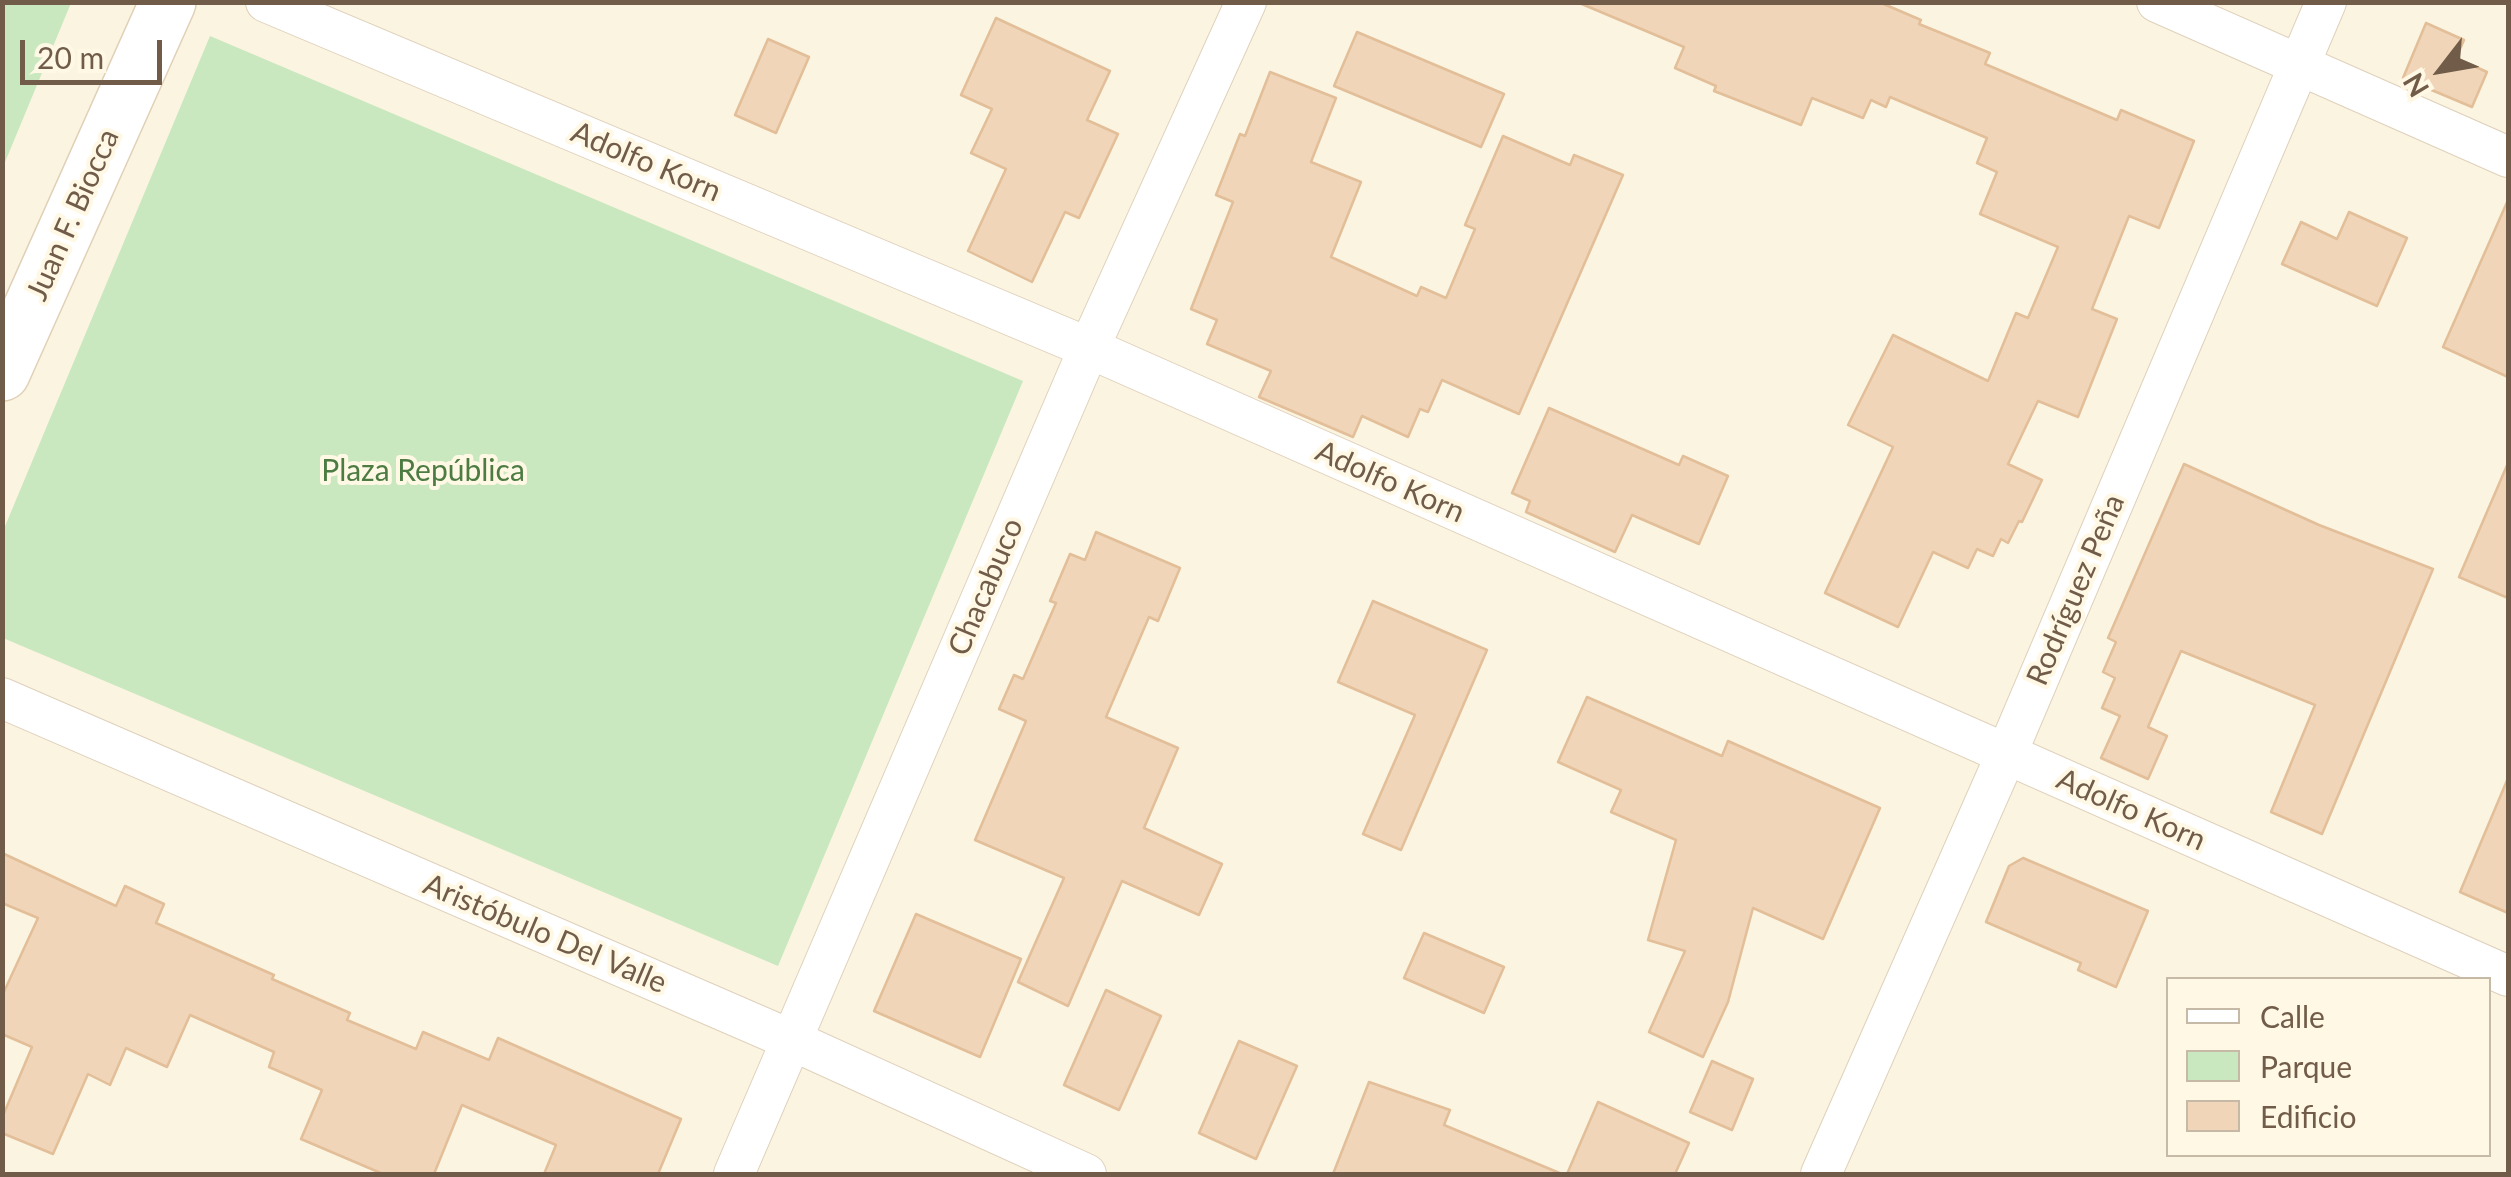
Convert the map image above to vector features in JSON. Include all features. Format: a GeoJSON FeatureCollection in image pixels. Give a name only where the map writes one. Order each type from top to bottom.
{"type":"FeatureCollection","features":[{"type":"Feature","properties":{"kind":"street","name":"Juan F. Biocca"},"geometry":{"type":"LineString","coordinates":[[2,373],[168,2]]}},
{"type":"Feature","properties":{"kind":"street","name":"Adolfo Korn"},"geometry":{"type":"LineString","coordinates":[[266,2],[1089,348],[2508,976]]}},
{"type":"Feature","properties":{"kind":"street","name":"Chacabuco"},"geometry":{"type":"LineString","coordinates":[[734,1174],[1089,348],[1246,2]]}},
{"type":"Feature","properties":{"kind":"street"},"geometry":{"type":"LineString","coordinates":[[2157,2],[2508,157]]}},
{"type":"Feature","properties":{"kind":"street","name":"Rodríguez Peña"},"geometry":{"type":"LineString","coordinates":[[1821,1174],[2006,755],[2326,2]]}},
{"type":"Feature","properties":{"kind":"street","name":"Aristóbulo Del Valle"},"geometry":{"type":"LineString","coordinates":[[2,698],[790,1039],[1086,1174]]}},
{"type":"Feature","properties":{"kind":"green space"},"geometry":{"type":"Polygon","coordinates":[[[2,3],[71,3],[3,167],[2,3]]]}},
{"type":"Feature","properties":{"kind":"green space","name":"Plaza República"},"geometry":{"type":"Polygon","coordinates":[[[210,36],[1023,381],[778,966],[3,638],[3,531],[210,36]]]}},
{"type":"Feature","properties":{"kind":"building"},"geometry":{"type":"Polygon","coordinates":[[[1577,2],[1879,2],[1921,20],[1919,24],[1990,53],[1985,64],[2117,120],[2121,110],[2194,141],[2159,228],[2129,216],[2092,309],[2117,319],[2078,417],[2038,401],[2008,464],[2042,480],[2022,522],[2019,521],[2008,543],[2001,539],[1993,556],[1977,549],[1968,568],[1933,552],[1898,627],[1825,593],[1893,447],[1848,425],[1893,335],[1988,381],[2016,313],[2028,318],[2058,247],[1980,214],[1997,172],[1977,163],[1987,138],[1890,97],[1886,107],[1871,100],[1863,118],[1812,98],[1801,125],[1714,91],[1716,86],[1675,68],[1684,47],[1577,2]]]}},
{"type":"Feature","properties":{"kind":"building"},"geometry":{"type":"Polygon","coordinates":[[[996,18],[1110,71],[1087,120],[1118,134],[1079,218],[1065,212],[1032,282],[968,251],[1006,169],[971,153],[992,109],[961,95],[996,18]]]}},
{"type":"Feature","properties":{"kind":"building"},"geometry":{"type":"Polygon","coordinates":[[[2426,23],[2464,40],[2456,58],[2487,72],[2472,107],[2403,78],[2426,23]]]}},
{"type":"Feature","properties":{"kind":"building"},"geometry":{"type":"Polygon","coordinates":[[[1357,32],[1504,94],[1481,147],[1334,86],[1357,32]]]}},
{"type":"Feature","properties":{"kind":"building"},"geometry":{"type":"Polygon","coordinates":[[[768,39],[809,57],[776,133],[735,115],[768,39]]]}},
{"type":"Feature","properties":{"kind":"building"},"geometry":{"type":"Polygon","coordinates":[[[1270,72],[1336,98],[1311,162],[1361,182],[1331,257],[1417,296],[1421,287],[1446,298],[1475,229],[1465,225],[1503,136],[1570,165],[1574,155],[1623,175],[1519,414],[1442,380],[1428,412],[1420,409],[1408,437],[1362,416],[1353,437],[1259,397],[1271,371],[1207,344],[1217,320],[1191,309],[1233,202],[1216,195],[1270,72]]]}},
{"type":"Feature","properties":{"kind":"building"},"geometry":{"type":"Polygon","coordinates":[[[2508,200],[2508,377],[2443,347],[2508,200]]]}},
{"type":"Feature","properties":{"kind":"building"},"geometry":{"type":"Polygon","coordinates":[[[2349,212],[2407,238],[2377,306],[2282,264],[2301,222],[2337,239],[2349,212]]]}},
{"type":"Feature","properties":{"kind":"building"},"geometry":{"type":"Polygon","coordinates":[[[1549,408],[1679,465],[1683,456],[1728,476],[1699,544],[1632,515],[1615,552],[1526,512],[1530,501],[1512,493],[1549,408]]]}},
{"type":"Feature","properties":{"kind":"building"},"geometry":{"type":"Polygon","coordinates":[[[2508,463],[2508,598],[2459,577],[2508,463]]]}},
{"type":"Feature","properties":{"kind":"building"},"geometry":{"type":"Polygon","coordinates":[[[2184,464],[2319,525],[2433,569],[2322,834],[2271,812],[2315,705],[2181,651],[2148,727],[2167,736],[2148,779],[2101,758],[2120,716],[2102,708],[2115,678],[2103,672],[2116,642],[2108,638],[2184,464]]]}},
{"type":"Feature","properties":{"kind":"building"},"geometry":{"type":"Polygon","coordinates":[[[1096,532],[1180,568],[1158,621],[1149,617],[1106,717],[1178,748],[1144,828],[1222,864],[1199,915],[1122,881],[1068,1006],[1018,982],[1064,878],[975,840],[1026,721],[999,709],[1014,675],[1023,679],[1056,603],[1050,601],[1070,554],[1085,560],[1096,532]]]}},
{"type":"Feature","properties":{"kind":"building"},"geometry":{"type":"Polygon","coordinates":[[[1373,601],[1487,650],[1401,850],[1363,834],[1415,715],[1338,682],[1373,601]]]}},
{"type":"Feature","properties":{"kind":"building"},"geometry":{"type":"Polygon","coordinates":[[[1587,697],[1722,756],[1728,741],[1880,808],[1823,939],[1753,908],[1728,1002],[1703,1057],[1649,1032],[1685,951],[1648,940],[1676,840],[1611,812],[1621,790],[1558,762],[1587,697]]]}},
{"type":"Feature","properties":{"kind":"building"},"geometry":{"type":"Polygon","coordinates":[[[2508,778],[2508,913],[2460,892],[2508,778]]]}},
{"type":"Feature","properties":{"kind":"building"},"geometry":{"type":"Polygon","coordinates":[[[2,853],[116,906],[125,886],[164,904],[156,923],[274,975],[272,979],[350,1013],[347,1020],[416,1049],[423,1032],[489,1060],[498,1038],[681,1119],[658,1174],[544,1174],[556,1145],[462,1105],[434,1174],[383,1174],[301,1139],[322,1090],[269,1067],[274,1052],[190,1015],[167,1067],[126,1048],[110,1085],[88,1074],[53,1154],[2,1133],[2,1118],[32,1047],[2,1034],[2,996],[38,918],[2,903],[2,853]]]}},
{"type":"Feature","properties":{"kind":"building"},"geometry":{"type":"Polygon","coordinates":[[[2023,858],[2148,911],[2116,987],[2078,970],[2081,963],[1986,922],[2009,866],[2023,858]]]}},
{"type":"Feature","properties":{"kind":"building"},"geometry":{"type":"Polygon","coordinates":[[[916,914],[1021,959],[980,1057],[874,1011],[916,914]]]}},
{"type":"Feature","properties":{"kind":"building"},"geometry":{"type":"Polygon","coordinates":[[[1424,933],[1504,967],[1484,1013],[1404,978],[1424,933]]]}},
{"type":"Feature","properties":{"kind":"building"},"geometry":{"type":"Polygon","coordinates":[[[1106,990],[1161,1016],[1119,1110],[1064,1085],[1106,990]]]}},
{"type":"Feature","properties":{"kind":"building"},"geometry":{"type":"Polygon","coordinates":[[[1239,1041],[1297,1066],[1256,1159],[1199,1133],[1239,1041]]]}},
{"type":"Feature","properties":{"kind":"building"},"geometry":{"type":"Polygon","coordinates":[[[1712,1061],[1753,1079],[1732,1130],[1690,1112],[1712,1061]]]}},
{"type":"Feature","properties":{"kind":"building"},"geometry":{"type":"Polygon","coordinates":[[[1369,1082],[1450,1110],[1444,1125],[1562,1174],[1333,1174],[1369,1082]]]}},
{"type":"Feature","properties":{"kind":"building"},"geometry":{"type":"Polygon","coordinates":[[[1598,1102],[1689,1143],[1675,1174],[1567,1174],[1598,1102]]]}}]}
